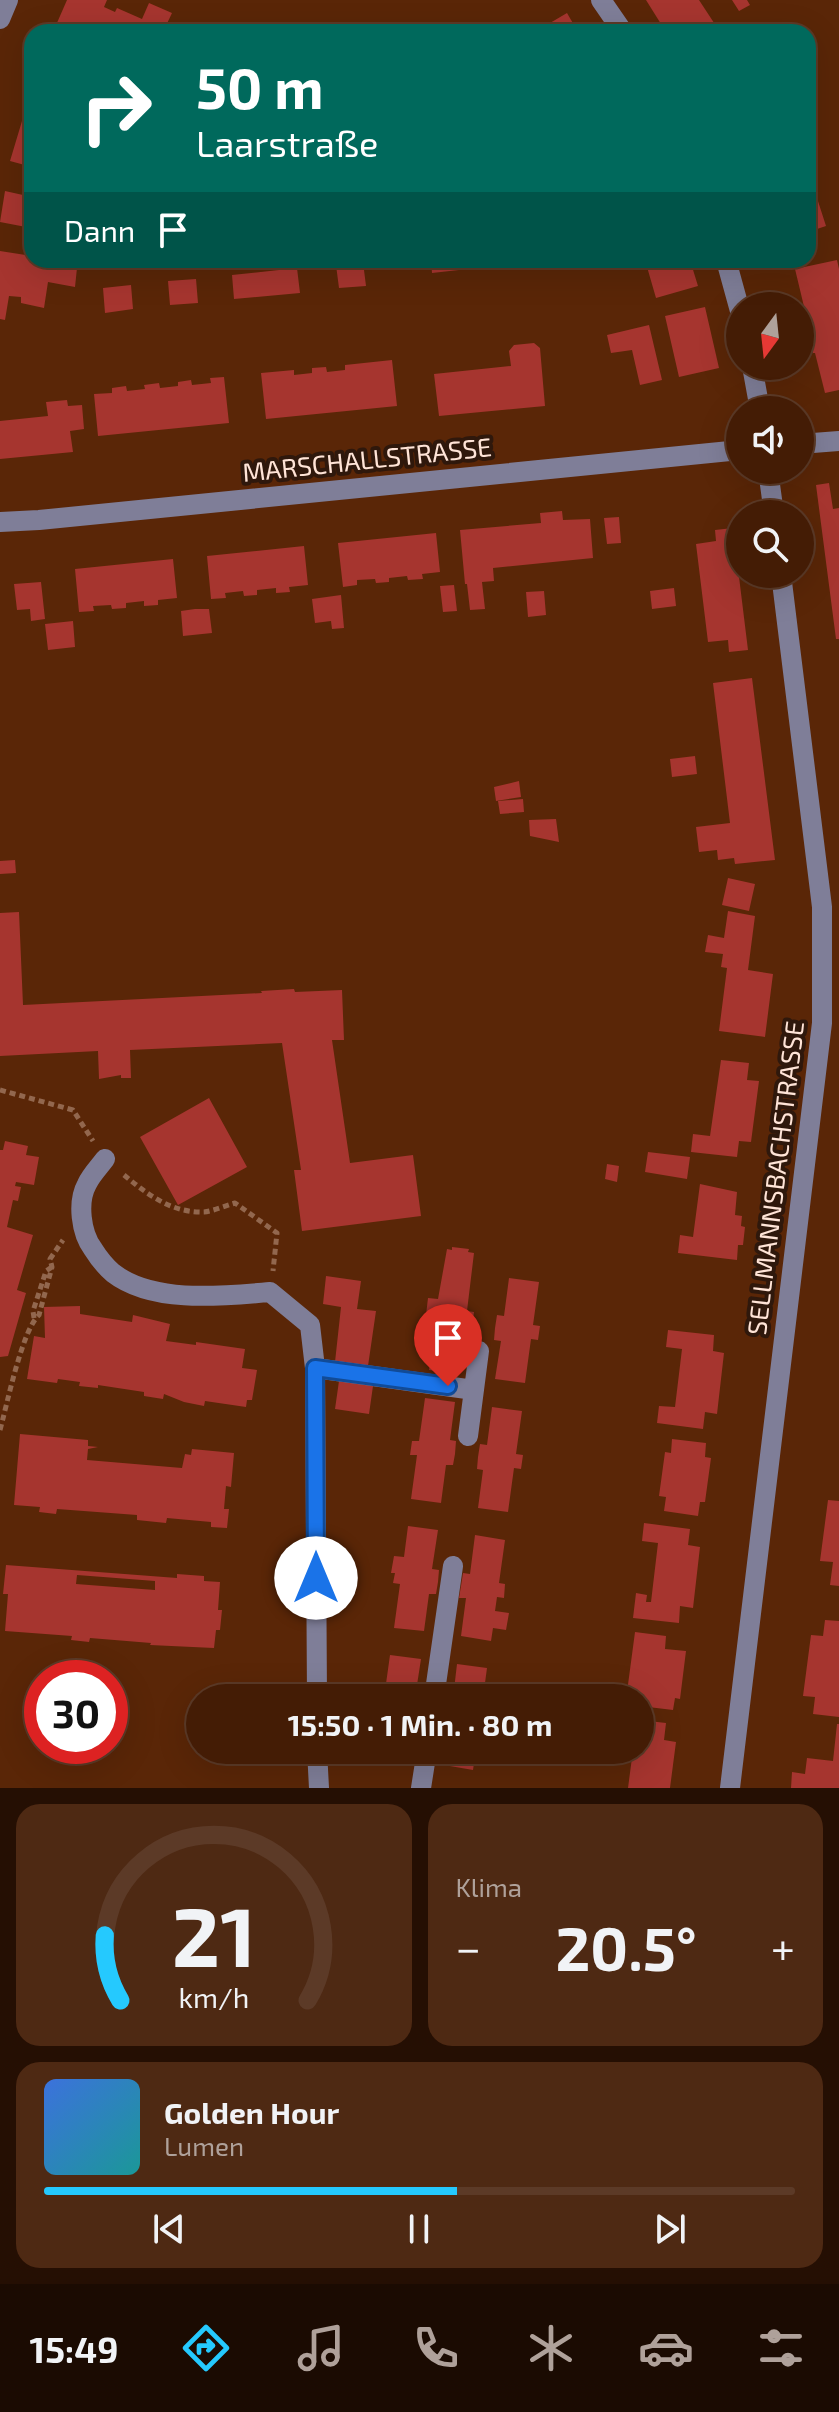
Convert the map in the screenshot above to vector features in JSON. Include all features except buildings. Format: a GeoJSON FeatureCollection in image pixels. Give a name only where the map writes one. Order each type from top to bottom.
{"type":"FeatureCollection","features":[{"type":"Feature","properties":{"kind":"street"},"geometry":{"type":"LineString","coordinates":[[0,19],[8,0]]}},
{"type":"Feature","properties":{"kind":"street"},"geometry":{"type":"LineString","coordinates":[[601,0],[618,24]]}},
{"type":"Feature","properties":{"kind":"street"},"geometry":{"type":"LineString","coordinates":[[728,268],[735,292]]}},
{"type":"Feature","properties":{"kind":"street"},"geometry":{"type":"LineString","coordinates":[[814,443],[839,441]]}},
{"type":"Feature","properties":{"kind":"street","name":"MARSCHALLSTRASSE"},"geometry":{"type":"LineString","coordinates":[[0,522],[726,451]]}},
{"type":"Feature","properties":{"kind":"street","name":"SELLMANNSBACHSTRASSE"},"geometry":{"type":"LineString","coordinates":[[730,1788],[822,1023],[822,907],[783,588]]}},
{"type":"Feature","properties":{"kind":"street"},"geometry":{"type":"LineString","coordinates":[[105,1159],[85,1186],[81,1222],[86,1240],[112,1273],[154,1290],[200,1297],[270,1292],[310,1325],[315,1368],[317,1684]]}},
{"type":"Feature","properties":{"kind":"street"},"geometry":{"type":"LineString","coordinates":[[468,1436],[479,1351]]}},
{"type":"Feature","properties":{"kind":"street"},"geometry":{"type":"LineString","coordinates":[[315,1368],[474,1390]]}},
{"type":"Feature","properties":{"kind":"street"},"geometry":{"type":"LineString","coordinates":[[436,1684],[453,1566]]}},
{"type":"Feature","properties":{"kind":"street"},"geometry":{"type":"LineString","coordinates":[[318,1764],[319,1788]]}},
{"type":"Feature","properties":{"kind":"street"},"geometry":{"type":"LineString","coordinates":[[421,1788],[425,1764]]}},
{"type":"Feature","properties":{"kind":"path"},"geometry":{"type":"LineString","coordinates":[[0,1090],[73,1110],[105,1159],[150,1197],[176,1208],[205,1212],[235,1203],[277,1233],[270,1292]]}},
{"type":"Feature","properties":{"kind":"path"},"geometry":{"type":"LineString","coordinates":[[0,1430],[24,1342],[34,1319],[33,1311],[46,1271],[52,1267],[50,1259],[81,1222]]}},
{"type":"Feature","properties":{"kind":"route"},"geometry":{"type":"LineString","coordinates":[[316,1578],[315,1368],[448,1386]]}}]}
